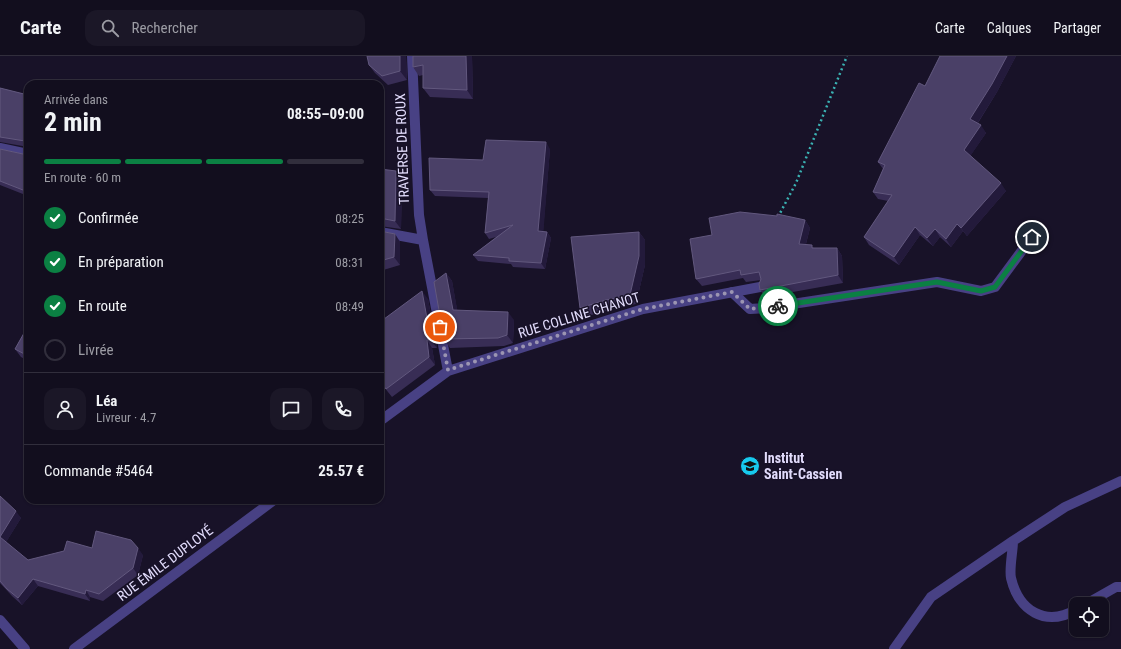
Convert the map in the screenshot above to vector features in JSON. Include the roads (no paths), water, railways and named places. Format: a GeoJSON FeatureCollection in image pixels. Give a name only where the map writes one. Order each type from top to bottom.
{"type":"FeatureCollection","features":[{"type":"Feature","properties":{"kind":"street","name":"TRAVERSE DE ROUX"},"geometry":{"type":"LineString","coordinates":[[412,56],[418,215],[424,240]]}},
{"type":"Feature","properties":{"kind":"street"},"geometry":{"type":"LineString","coordinates":[[0,148],[24,153]]}},
{"type":"Feature","properties":{"kind":"street"},"geometry":{"type":"LineString","coordinates":[[384,233],[424,240],[448,370],[384,418]]}},
{"type":"Feature","properties":{"kind":"street"},"geometry":{"type":"LineString","coordinates":[[732,292],[750,309],[766,308],[937,282],[981,291],[995,287],[1032,237]]}},
{"type":"Feature","properties":{"kind":"street","name":"RUE COLLINE CHANOT"},"geometry":{"type":"LineString","coordinates":[[448,370],[643,309],[760,287]]}},
{"type":"Feature","properties":{"kind":"street"},"geometry":{"type":"LineString","coordinates":[[894,649],[931,597],[1065,507],[1121,481]]}},
{"type":"Feature","properties":{"kind":"street","name":"RUE ÉMILE DUPLOYÉ"},"geometry":{"type":"LineString","coordinates":[[74,649],[269,504]]}},
{"type":"Feature","properties":{"kind":"street"},"geometry":{"type":"LineString","coordinates":[[1013,541],[1011,577],[1020,600],[1035,614],[1048,617],[1069,614]]}},
{"type":"Feature","properties":{"kind":"street"},"geometry":{"type":"LineString","coordinates":[[1099,597],[1121,587]]}},
{"type":"Feature","properties":{"kind":"street"},"geometry":{"type":"LineString","coordinates":[[0,620],[25,649]]}},
{"type":"Feature","properties":{"kind":"place","name":"Institut Saint-Cassien"},"geometry":{"type":"Point","coordinates":[750,466]}}]}
